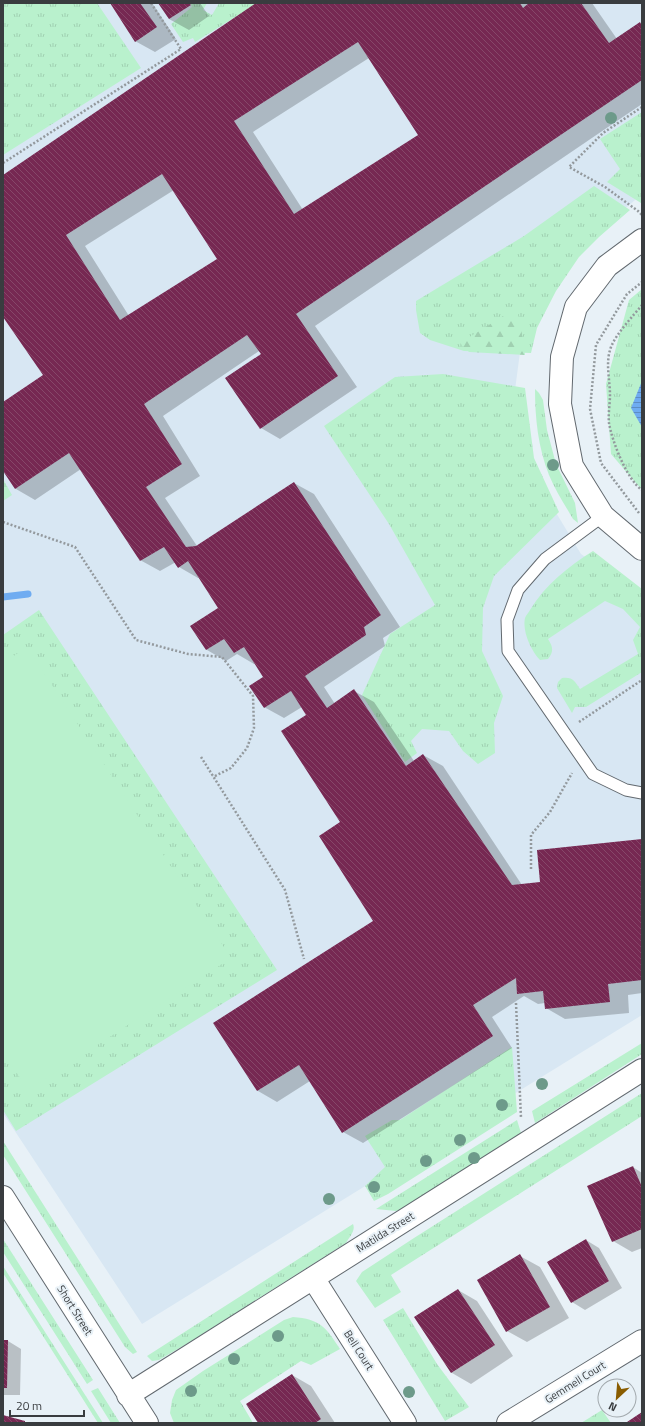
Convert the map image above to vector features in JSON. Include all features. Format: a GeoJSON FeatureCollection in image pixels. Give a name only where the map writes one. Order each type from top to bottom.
{"type":"FeatureCollection","features":[{"type":"Feature","properties":{"kind":"street"},"geometry":{"type":"LineString","coordinates":[[642,240],[607,266],[576,307],[562,357],[560,404],[572,466],[603,516],[642,549]]}},
{"type":"Feature","properties":{"kind":"street","name":"Matilda Street"},"geometry":{"type":"LineString","coordinates":[[128,1395],[642,1070]]}},
{"type":"Feature","properties":{"kind":"street","name":"Short Street"},"geometry":{"type":"LineString","coordinates":[[3,1197],[147,1423]]}},
{"type":"Feature","properties":{"kind":"street","name":"Bell Court"},"geometry":{"type":"LineString","coordinates":[[313,1278],[405,1423]]}},
{"type":"Feature","properties":{"kind":"street","name":"Gemmell Court"},"geometry":{"type":"LineString","coordinates":[[508,1423],[642,1341]]}},
{"type":"Feature","properties":{"kind":"lane"},"geometry":{"type":"LineString","coordinates":[[603,516],[545,559],[518,590],[507,620],[508,651],[593,774],[626,790],[642,793]]}},
{"type":"Feature","properties":{"kind":"path"},"geometry":{"type":"LineString","coordinates":[[3,163],[181,49],[151,3]]}},
{"type":"Feature","properties":{"kind":"path"},"geometry":{"type":"LineString","coordinates":[[642,107],[603,133],[569,167],[605,187],[642,215]]}},
{"type":"Feature","properties":{"kind":"path"},"geometry":{"type":"LineString","coordinates":[[642,282],[626,294],[596,345],[590,409],[601,463],[642,517]]}},
{"type":"Feature","properties":{"kind":"path"},"geometry":{"type":"LineString","coordinates":[[642,305],[628,322],[612,346],[608,362],[610,396],[609,422],[613,439],[621,459],[637,487],[642,490]]}},
{"type":"Feature","properties":{"kind":"path"},"geometry":{"type":"LineString","coordinates":[[3,522],[75,548],[136,640],[188,654],[222,657],[253,696],[254,728],[247,748],[231,768],[213,777]]}},
{"type":"Feature","properties":{"kind":"path"},"geometry":{"type":"LineString","coordinates":[[564,732],[642,680]]}},
{"type":"Feature","properties":{"kind":"path"},"geometry":{"type":"LineString","coordinates":[[201,757],[285,890],[304,959]]}},
{"type":"Feature","properties":{"kind":"path"},"geometry":{"type":"LineString","coordinates":[[531,869],[531,835],[550,812],[581,757]]}},
{"type":"Feature","properties":{"kind":"path"},"geometry":{"type":"LineString","coordinates":[[516,1003],[520,1113],[525,1144]]}},
{"type":"Feature","properties":{"kind":"shaded area"},"geometry":{"type":"Polygon","coordinates":[[[3,3],[642,3],[642,194],[528,292],[509,435],[581,554],[642,597],[642,1015],[142,1324],[3,1113],[3,3]]]}},
{"type":"Feature","properties":{"kind":"green space"},"geometry":{"type":"Polygon","coordinates":[[[3,3],[97,3],[141,68],[3,155],[3,3]]]}},
{"type":"Feature","properties":{"kind":"green space"},"geometry":{"type":"Polygon","coordinates":[[[190,3],[207,3],[203,10],[212,15],[219,3],[258,3],[195,42],[193,38],[183,42],[171,24],[192,7],[190,3]]]}},
{"type":"Feature","properties":{"kind":"green space"},"geometry":{"type":"Polygon","coordinates":[[[642,112],[641,203],[607,182],[620,169],[600,139],[642,112]]]}},
{"type":"Feature","properties":{"kind":"green space"},"geometry":{"type":"Polygon","coordinates":[[[594,186],[630,210],[579,257],[556,291],[537,328],[531,353],[464,351],[430,340],[420,333],[416,301],[524,236],[594,186]]]}},
{"type":"Feature","properties":{"kind":"green space"},"geometry":{"type":"Polygon","coordinates":[[[642,289],[642,490],[611,454],[606,384],[629,300],[642,289]]]}},
{"type":"Feature","properties":{"kind":"green space"},"geometry":{"type":"Polygon","coordinates":[[[516,308],[520,321],[525,355],[469,352],[460,343],[516,308]]]}},
{"type":"Feature","properties":{"kind":"green space"},"geometry":{"type":"Polygon","coordinates":[[[443,374],[525,388],[534,458],[559,512],[494,576],[483,608],[482,651],[503,696],[494,723],[495,753],[478,764],[463,751],[449,731],[422,729],[411,741],[417,753],[405,762],[362,695],[390,634],[435,605],[389,524],[324,426],[395,377],[443,374]]]}},
{"type":"Feature","properties":{"kind":"green space"},"geometry":{"type":"Polygon","coordinates":[[[535,389],[543,400],[547,430],[556,464],[575,503],[578,523],[573,519],[557,492],[545,464],[538,432],[535,389]]]}},
{"type":"Feature","properties":{"kind":"green space"},"geometry":{"type":"Polygon","coordinates":[[[3,479],[12,495],[3,501],[3,479]]]}},
{"type":"Feature","properties":{"kind":"green space"},"geometry":{"type":"Polygon","coordinates":[[[593,551],[642,589],[642,672],[586,707],[575,707],[572,713],[557,688],[558,682],[562,678],[569,678],[573,680],[580,689],[638,654],[633,640],[640,627],[623,609],[605,601],[548,639],[552,647],[551,654],[548,659],[540,660],[533,651],[528,640],[524,623],[525,618],[536,601],[550,584],[575,563],[593,551]]]}},
{"type":"Feature","properties":{"kind":"green space"},"geometry":{"type":"Polygon","coordinates":[[[39,610],[277,970],[16,1131],[3,1110],[3,635],[39,610]]]}},
{"type":"Feature","properties":{"kind":"green space"},"geometry":{"type":"Polygon","coordinates":[[[27,647],[231,958],[28,1090],[3,1052],[3,663],[27,647]]]}},
{"type":"Feature","properties":{"kind":"green space"},"geometry":{"type":"Polygon","coordinates":[[[642,1043],[642,1054],[535,1123],[532,1111],[642,1043]]]}},
{"type":"Feature","properties":{"kind":"green space"},"geometry":{"type":"Polygon","coordinates":[[[512,1047],[517,1112],[388,1194],[374,1201],[365,1186],[385,1167],[365,1136],[392,1120],[400,1120],[512,1047]]]}},
{"type":"Feature","properties":{"kind":"green space"},"geometry":{"type":"Polygon","coordinates":[[[642,1093],[642,1116],[391,1275],[401,1292],[375,1308],[356,1281],[362,1272],[642,1093]]]}},
{"type":"Feature","properties":{"kind":"green space"},"geometry":{"type":"Polygon","coordinates":[[[517,1120],[521,1133],[403,1209],[396,1211],[376,1209],[517,1120]]]}},
{"type":"Feature","properties":{"kind":"green space"},"geometry":{"type":"Polygon","coordinates":[[[3,1141],[137,1352],[133,1354],[125,1347],[3,1155],[3,1141]]]}},
{"type":"Feature","properties":{"kind":"green space"},"geometry":{"type":"Polygon","coordinates":[[[353,1224],[353,1232],[346,1243],[159,1360],[152,1361],[147,1356],[353,1224]]]}},
{"type":"Feature","properties":{"kind":"green space"},"geometry":{"type":"Polygon","coordinates":[[[3,1239],[93,1380],[87,1384],[3,1252],[3,1239]]]}},
{"type":"Feature","properties":{"kind":"green space"},"geometry":{"type":"Polygon","coordinates":[[[3,1266],[103,1423],[98,1423],[3,1273],[3,1266]]]}},
{"type":"Feature","properties":{"kind":"green space"},"geometry":{"type":"Polygon","coordinates":[[[403,1308],[437,1364],[469,1407],[445,1421],[383,1320],[403,1308]]]}},
{"type":"Feature","properties":{"kind":"green space"},"geometry":{"type":"Polygon","coordinates":[[[293,1317],[316,1322],[331,1335],[340,1349],[311,1365],[301,1361],[240,1401],[253,1423],[174,1423],[170,1413],[172,1400],[176,1390],[203,1371],[284,1320],[293,1317]]]}},
{"type":"Feature","properties":{"kind":"green space"},"geometry":{"type":"Polygon","coordinates":[[[98,1388],[120,1423],[111,1423],[91,1391],[98,1388]]]}},
{"type":"Feature","properties":{"kind":"green space"},"geometry":{"type":"Polygon","coordinates":[[[597,1413],[597,1418],[608,1418],[611,1423],[581,1423],[597,1413]]]}},
{"type":"Feature","properties":{"kind":"water"},"geometry":{"type":"Polygon","coordinates":[[[642,381],[642,427],[631,408],[642,381]]]}},
{"type":"Feature","properties":{"kind":"building"},"geometry":{"type":"Polygon","coordinates":[[[110,3],[140,3],[157,27],[135,42],[110,3]]]}},
{"type":"Feature","properties":{"kind":"building"},"geometry":{"type":"Polygon","coordinates":[[[158,3],[189,3],[191,5],[169,19],[158,3]]]}},
{"type":"Feature","properties":{"kind":"building"},"geometry":{"type":"Polygon","coordinates":[[[256,3],[520,3],[523,8],[529,3],[581,3],[609,43],[640,22],[642,26],[642,80],[296,314],[338,376],[260,429],[225,378],[261,354],[247,335],[144,404],[182,464],[146,487],[186,547],[196,546],[294,482],[381,615],[364,627],[366,635],[305,676],[327,708],[354,689],[406,766],[423,754],[512,885],[540,882],[537,850],[642,839],[642,980],[608,984],[610,1002],[545,1009],[543,991],[517,994],[516,978],[473,1005],[493,1036],[342,1133],[299,1065],[257,1091],[213,1023],[373,921],[319,836],[340,822],[281,731],[306,715],[291,691],[264,708],[249,686],[263,677],[244,647],[234,653],[224,639],[206,650],[190,626],[218,608],[188,561],[178,568],[164,547],[140,561],[69,453],[15,489],[3,471],[3,402],[43,375],[3,317],[3,175],[256,3]],[[358,42],[234,121],[294,214],[418,135],[358,42]],[[162,174],[66,235],[120,320],[217,259],[162,174]]]}},
{"type":"Feature","properties":{"kind":"building"},"geometry":{"type":"Polygon","coordinates":[[[633,1166],[642,1187],[642,1229],[612,1242],[587,1186],[633,1166]]]}},
{"type":"Feature","properties":{"kind":"building"},"geometry":{"type":"Polygon","coordinates":[[[586,1239],[609,1281],[571,1303],[547,1262],[586,1239]]]}},
{"type":"Feature","properties":{"kind":"building"},"geometry":{"type":"Polygon","coordinates":[[[520,1254],[550,1307],[506,1332],[477,1280],[520,1254]]]}},
{"type":"Feature","properties":{"kind":"building"},"geometry":{"type":"Polygon","coordinates":[[[458,1289],[495,1345],[451,1373],[414,1317],[458,1289]]]}},
{"type":"Feature","properties":{"kind":"building"},"geometry":{"type":"Polygon","coordinates":[[[3,1340],[8,1340],[7,1388],[3,1388],[3,1340]]]}},
{"type":"Feature","properties":{"kind":"building"},"geometry":{"type":"Polygon","coordinates":[[[292,1374],[321,1419],[315,1423],[258,1423],[246,1404],[292,1374]]]}},
{"type":"Feature","properties":{"kind":"building"},"geometry":{"type":"Polygon","coordinates":[[[642,1412],[642,1423],[627,1423],[633,1418],[637,1418],[637,1415],[642,1412]]]}},
{"type":"Feature","properties":{"kind":"building"},"geometry":{"type":"Polygon","coordinates":[[[3,1415],[25,1421],[25,1423],[3,1423],[3,1415]]]}},
{"type":"Feature","properties":{"kind":"waterway"},"geometry":{"type":"LineString","coordinates":[[3,597],[28,594]]}}]}
